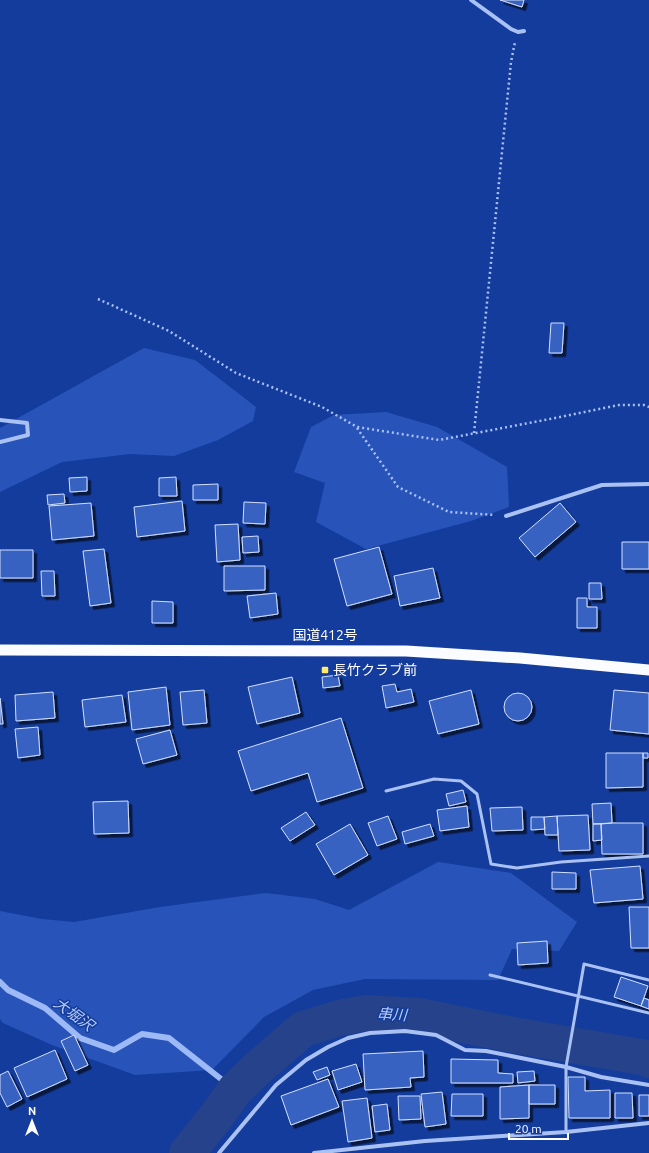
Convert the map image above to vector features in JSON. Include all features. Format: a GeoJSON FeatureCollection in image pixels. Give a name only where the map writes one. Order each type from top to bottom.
{"type":"FeatureCollection","features":[{"type":"Feature","properties":{"kind":"highway","name":"国道412号"},"geometry":{"type":"LineString","coordinates":[[0,650],[406,651],[520,658],[649,670]]}},
{"type":"Feature","properties":{"kind":"street"},"geometry":{"type":"LineString","coordinates":[[471,0],[511,29],[518,32],[524,31]]}},
{"type":"Feature","properties":{"kind":"street"},"geometry":{"type":"LineString","coordinates":[[0,420],[27,423],[28,435],[0,442]]}},
{"type":"Feature","properties":{"kind":"street"},"geometry":{"type":"LineString","coordinates":[[506,516],[602,486],[649,484]]}},
{"type":"Feature","properties":{"kind":"street"},"geometry":{"type":"LineString","coordinates":[[219,1153],[276,1085],[306,1060],[328,1047],[348,1038],[370,1033],[387,1031],[436,1035],[466,1050],[486,1051],[566,1067],[601,1077],[649,1085]]}},
{"type":"Feature","properties":{"kind":"street"},"geometry":{"type":"LineString","coordinates":[[314,1153],[425,1141],[566,1132],[649,1123]]}},
{"type":"Feature","properties":{"kind":"lane"},"geometry":{"type":"LineString","coordinates":[[386,791],[434,779],[461,781],[477,794],[491,864],[517,868],[561,862],[649,856]]}},
{"type":"Feature","properties":{"kind":"lane"},"geometry":{"type":"LineString","coordinates":[[566,1132],[566,1067],[584,964],[649,980]]}},
{"type":"Feature","properties":{"kind":"lane"},"geometry":{"type":"LineString","coordinates":[[490,975],[649,1014]]}},
{"type":"Feature","properties":{"kind":"path"},"geometry":{"type":"LineString","coordinates":[[474,433],[511,62],[518,32]]}},
{"type":"Feature","properties":{"kind":"path"},"geometry":{"type":"LineString","coordinates":[[98,299],[169,331],[236,374],[322,407],[357,428],[439,440],[619,405],[644,405],[649,407]]}},
{"type":"Feature","properties":{"kind":"path"},"geometry":{"type":"LineString","coordinates":[[357,428],[398,487],[448,512],[506,516]]}},
{"type":"Feature","properties":{"kind":"shaded area"},"geometry":{"type":"Polygon","coordinates":[[[144,348],[195,360],[256,407],[253,421],[218,440],[174,456],[130,454],[62,462],[0,492],[0,428],[144,348]]]}},
{"type":"Feature","properties":{"kind":"shaded area"},"geometry":{"type":"Polygon","coordinates":[[[386,412],[437,427],[507,467],[509,507],[471,521],[366,549],[316,522],[325,483],[294,472],[311,427],[334,415],[386,412]]]}},
{"type":"Feature","properties":{"kind":"shaded area"},"geometry":{"type":"Polygon","coordinates":[[[438,862],[511,873],[577,922],[559,951],[512,949],[498,980],[365,979],[313,990],[264,1017],[212,1070],[135,1075],[52,1045],[3,1023],[0,1019],[0,911],[42,919],[74,922],[160,907],[266,893],[315,899],[349,910],[438,862]]]}},
{"type":"Feature","properties":{"kind":"building"},"geometry":{"type":"Polygon","coordinates":[[[500,0],[524,0],[522,7],[500,0]]]}},
{"type":"Feature","properties":{"kind":"building"},"geometry":{"type":"Polygon","coordinates":[[[551,323],[564,323],[562,353],[549,353],[551,323]]]}},
{"type":"Feature","properties":{"kind":"building"},"geometry":{"type":"Polygon","coordinates":[[[87,477],[87,491],[70,492],[69,478],[87,477]]]}},
{"type":"Feature","properties":{"kind":"building"},"geometry":{"type":"Polygon","coordinates":[[[176,477],[177,496],[159,496],[159,478],[176,477]]]}},
{"type":"Feature","properties":{"kind":"building"},"geometry":{"type":"Polygon","coordinates":[[[218,484],[218,500],[193,500],[193,485],[218,484]]]}},
{"type":"Feature","properties":{"kind":"building"},"geometry":{"type":"Polygon","coordinates":[[[64,494],[65,503],[48,505],[47,495],[64,494]]]}},
{"type":"Feature","properties":{"kind":"building"},"geometry":{"type":"Polygon","coordinates":[[[182,501],[185,531],[137,537],[134,507],[182,501]]]}},
{"type":"Feature","properties":{"kind":"building"},"geometry":{"type":"Polygon","coordinates":[[[244,502],[266,503],[265,524],[243,523],[244,502]]]}},
{"type":"Feature","properties":{"kind":"building"},"geometry":{"type":"Polygon","coordinates":[[[91,503],[94,536],[52,540],[49,506],[91,503]]]}},
{"type":"Feature","properties":{"kind":"building"},"geometry":{"type":"Polygon","coordinates":[[[560,503],[576,522],[535,557],[519,538],[560,503]]]}},
{"type":"Feature","properties":{"kind":"building"},"geometry":{"type":"Polygon","coordinates":[[[238,524],[240,560],[217,562],[215,525],[238,524]]]}},
{"type":"Feature","properties":{"kind":"building"},"geometry":{"type":"Polygon","coordinates":[[[258,536],[259,552],[243,553],[242,537],[258,536]]]}},
{"type":"Feature","properties":{"kind":"building"},"geometry":{"type":"Polygon","coordinates":[[[622,542],[649,542],[649,569],[622,569],[622,542]]]}},
{"type":"Feature","properties":{"kind":"building"},"geometry":{"type":"Polygon","coordinates":[[[379,547],[392,594],[347,606],[334,559],[379,547]]]}},
{"type":"Feature","properties":{"kind":"building"},"geometry":{"type":"Polygon","coordinates":[[[104,549],[111,603],[90,606],[83,551],[104,549]]]}},
{"type":"Feature","properties":{"kind":"building"},"geometry":{"type":"Polygon","coordinates":[[[0,550],[33,550],[33,578],[0,578],[0,550]]]}},
{"type":"Feature","properties":{"kind":"building"},"geometry":{"type":"Polygon","coordinates":[[[224,566],[265,566],[265,590],[224,591],[224,566]]]}},
{"type":"Feature","properties":{"kind":"building"},"geometry":{"type":"Polygon","coordinates":[[[433,568],[440,598],[400,606],[394,576],[433,568]]]}},
{"type":"Feature","properties":{"kind":"building"},"geometry":{"type":"Polygon","coordinates":[[[41,571],[54,571],[55,596],[42,596],[41,571]]]}},
{"type":"Feature","properties":{"kind":"building"},"geometry":{"type":"Polygon","coordinates":[[[589,583],[601,583],[602,599],[589,599],[589,583]]]}},
{"type":"Feature","properties":{"kind":"building"},"geometry":{"type":"Polygon","coordinates":[[[276,593],[278,614],[250,618],[247,596],[276,593]]]}},
{"type":"Feature","properties":{"kind":"building"},"geometry":{"type":"Polygon","coordinates":[[[577,598],[587,598],[587,607],[597,607],[597,628],[577,628],[577,598]]]}},
{"type":"Feature","properties":{"kind":"building"},"geometry":{"type":"Polygon","coordinates":[[[152,601],[173,602],[173,623],[152,623],[152,601]]]}},
{"type":"Feature","properties":{"kind":"building"},"geometry":{"type":"Polygon","coordinates":[[[338,675],[340,686],[323,688],[322,677],[338,675]]]}},
{"type":"Feature","properties":{"kind":"building"},"geometry":{"type":"Polygon","coordinates":[[[292,677],[300,713],[257,724],[248,687],[292,677]]]}},
{"type":"Feature","properties":{"kind":"building"},"geometry":{"type":"Polygon","coordinates":[[[395,684],[397,692],[411,689],[414,702],[386,708],[382,686],[395,684]]]}},
{"type":"Feature","properties":{"kind":"building"},"geometry":{"type":"Polygon","coordinates":[[[166,687],[170,725],[132,730],[128,692],[166,687]]]}},
{"type":"Feature","properties":{"kind":"building"},"geometry":{"type":"Polygon","coordinates":[[[204,690],[207,723],[183,725],[180,692],[204,690]]]}},
{"type":"Feature","properties":{"kind":"building"},"geometry":{"type":"Polygon","coordinates":[[[471,690],[479,724],[438,734],[429,701],[471,690]]]}},
{"type":"Feature","properties":{"kind":"building"},"geometry":{"type":"Polygon","coordinates":[[[614,690],[649,693],[649,734],[610,730],[614,690]]]}},
{"type":"Feature","properties":{"kind":"building"},"geometry":{"type":"Polygon","coordinates":[[[53,692],[55,718],[16,721],[15,695],[53,692]]]}},
{"type":"Feature","properties":{"kind":"building"},"geometry":{"type":"Polygon","coordinates":[[[518,693],[528,697],[532,707],[528,717],[518,721],[508,717],[504,707],[508,697],[518,693]]]}},
{"type":"Feature","properties":{"kind":"building"},"geometry":{"type":"Polygon","coordinates":[[[122,695],[126,722],[85,727],[82,700],[122,695]]]}},
{"type":"Feature","properties":{"kind":"building"},"geometry":{"type":"Polygon","coordinates":[[[0,698],[3,724],[0,724],[0,698]]]}},
{"type":"Feature","properties":{"kind":"building"},"geometry":{"type":"Polygon","coordinates":[[[341,718],[363,788],[317,802],[308,773],[251,791],[238,751],[341,718]]]}},
{"type":"Feature","properties":{"kind":"building"},"geometry":{"type":"Polygon","coordinates":[[[38,727],[40,755],[18,758],[15,729],[38,727]]]}},
{"type":"Feature","properties":{"kind":"building"},"geometry":{"type":"Polygon","coordinates":[[[170,730],[177,755],[143,764],[136,739],[170,730]]]}},
{"type":"Feature","properties":{"kind":"building"},"geometry":{"type":"Polygon","coordinates":[[[606,753],[643,753],[643,787],[606,788],[606,753]]]}},
{"type":"Feature","properties":{"kind":"building"},"geometry":{"type":"Polygon","coordinates":[[[643,753],[648,753],[648,758],[643,758],[643,753]]]}},
{"type":"Feature","properties":{"kind":"building"},"geometry":{"type":"Polygon","coordinates":[[[463,790],[466,802],[449,806],[446,794],[463,790]]]}},
{"type":"Feature","properties":{"kind":"building"},"geometry":{"type":"Polygon","coordinates":[[[128,801],[129,833],[94,834],[93,802],[128,801]]]}},
{"type":"Feature","properties":{"kind":"building"},"geometry":{"type":"Polygon","coordinates":[[[611,803],[612,823],[593,824],[592,804],[611,803]]]}},
{"type":"Feature","properties":{"kind":"building"},"geometry":{"type":"Polygon","coordinates":[[[467,806],[469,827],[440,831],[437,810],[467,806]]]}},
{"type":"Feature","properties":{"kind":"building"},"geometry":{"type":"Polygon","coordinates":[[[522,807],[523,830],[492,831],[490,808],[522,807]]]}},
{"type":"Feature","properties":{"kind":"building"},"geometry":{"type":"Polygon","coordinates":[[[306,812],[315,825],[290,841],[281,828],[306,812]]]}},
{"type":"Feature","properties":{"kind":"building"},"geometry":{"type":"Polygon","coordinates":[[[588,815],[590,850],[559,851],[557,816],[588,815]]]}},
{"type":"Feature","properties":{"kind":"building"},"geometry":{"type":"Polygon","coordinates":[[[388,816],[397,839],[377,846],[368,823],[388,816]]]}},
{"type":"Feature","properties":{"kind":"building"},"geometry":{"type":"Polygon","coordinates":[[[557,816],[558,835],[545,835],[544,817],[557,816]]]}},
{"type":"Feature","properties":{"kind":"building"},"geometry":{"type":"Polygon","coordinates":[[[531,817],[544,817],[545,829],[531,830],[531,817]]]}},
{"type":"Feature","properties":{"kind":"building"},"geometry":{"type":"Polygon","coordinates":[[[643,823],[643,854],[602,854],[601,824],[643,823]]]}},
{"type":"Feature","properties":{"kind":"building"},"geometry":{"type":"Polygon","coordinates":[[[350,824],[368,855],[334,875],[316,844],[350,824]]]}},
{"type":"Feature","properties":{"kind":"building"},"geometry":{"type":"Polygon","coordinates":[[[430,824],[434,836],[405,844],[402,832],[430,824]]]}},
{"type":"Feature","properties":{"kind":"building"},"geometry":{"type":"Polygon","coordinates":[[[593,824],[601,824],[602,840],[593,841],[593,824]]]}},
{"type":"Feature","properties":{"kind":"building"},"geometry":{"type":"Polygon","coordinates":[[[640,866],[643,899],[594,903],[590,870],[640,866]]]}},
{"type":"Feature","properties":{"kind":"building"},"geometry":{"type":"Polygon","coordinates":[[[552,872],[576,873],[576,889],[552,889],[552,872]]]}},
{"type":"Feature","properties":{"kind":"building"},"geometry":{"type":"Polygon","coordinates":[[[629,907],[649,907],[649,948],[631,948],[629,907]]]}},
{"type":"Feature","properties":{"kind":"building"},"geometry":{"type":"Polygon","coordinates":[[[547,941],[548,963],[518,965],[517,943],[547,941]]]}},
{"type":"Feature","properties":{"kind":"building"},"geometry":{"type":"Polygon","coordinates":[[[621,977],[648,986],[641,1006],[614,997],[621,977]]]}},
{"type":"Feature","properties":{"kind":"building"},"geometry":{"type":"Polygon","coordinates":[[[644,998],[649,1000],[649,1009],[641,1006],[644,998]]]}},
{"type":"Feature","properties":{"kind":"building"},"geometry":{"type":"Polygon","coordinates":[[[74,1035],[88,1065],[75,1071],[61,1041],[74,1035]]]}},
{"type":"Feature","properties":{"kind":"building"},"geometry":{"type":"Polygon","coordinates":[[[55,1050],[67,1079],[27,1097],[14,1068],[55,1050]]]}},
{"type":"Feature","properties":{"kind":"building"},"geometry":{"type":"Polygon","coordinates":[[[423,1051],[424,1077],[410,1078],[411,1087],[365,1090],[363,1054],[423,1051]]]}},
{"type":"Feature","properties":{"kind":"building"},"geometry":{"type":"Polygon","coordinates":[[[451,1059],[498,1060],[498,1073],[513,1074],[513,1083],[451,1083],[451,1059]]]}},
{"type":"Feature","properties":{"kind":"building"},"geometry":{"type":"Polygon","coordinates":[[[356,1064],[362,1082],[338,1090],[332,1071],[356,1064]]]}},
{"type":"Feature","properties":{"kind":"building"},"geometry":{"type":"Polygon","coordinates":[[[327,1067],[330,1075],[317,1080],[313,1072],[327,1067]]]}},
{"type":"Feature","properties":{"kind":"building"},"geometry":{"type":"Polygon","coordinates":[[[8,1071],[22,1099],[7,1107],[0,1093],[0,1075],[8,1071]]]}},
{"type":"Feature","properties":{"kind":"building"},"geometry":{"type":"Polygon","coordinates":[[[534,1071],[535,1081],[518,1083],[517,1072],[534,1071]]]}},
{"type":"Feature","properties":{"kind":"building"},"geometry":{"type":"Polygon","coordinates":[[[568,1077],[585,1077],[585,1091],[610,1090],[610,1118],[569,1118],[568,1077]]]}},
{"type":"Feature","properties":{"kind":"building"},"geometry":{"type":"Polygon","coordinates":[[[328,1079],[339,1107],[291,1125],[281,1096],[328,1079]]]}},
{"type":"Feature","properties":{"kind":"building"},"geometry":{"type":"Polygon","coordinates":[[[529,1085],[529,1118],[500,1119],[500,1087],[529,1085]]]}},
{"type":"Feature","properties":{"kind":"building"},"geometry":{"type":"Polygon","coordinates":[[[529,1085],[555,1085],[555,1104],[529,1104],[529,1085]]]}},
{"type":"Feature","properties":{"kind":"building"},"geometry":{"type":"Polygon","coordinates":[[[442,1092],[446,1124],[425,1127],[421,1094],[442,1092]]]}},
{"type":"Feature","properties":{"kind":"building"},"geometry":{"type":"Polygon","coordinates":[[[615,1093],[632,1093],[633,1118],[615,1118],[615,1093]]]}},
{"type":"Feature","properties":{"kind":"building"},"geometry":{"type":"Polygon","coordinates":[[[452,1094],[483,1094],[483,1116],[451,1116],[452,1094]]]}},
{"type":"Feature","properties":{"kind":"building"},"geometry":{"type":"Polygon","coordinates":[[[639,1095],[649,1095],[649,1116],[639,1116],[639,1095]]]}},
{"type":"Feature","properties":{"kind":"building"},"geometry":{"type":"Polygon","coordinates":[[[398,1096],[420,1096],[421,1119],[399,1120],[398,1096]]]}},
{"type":"Feature","properties":{"kind":"building"},"geometry":{"type":"Polygon","coordinates":[[[367,1098],[372,1138],[348,1142],[342,1101],[367,1098]]]}},
{"type":"Feature","properties":{"kind":"building"},"geometry":{"type":"Polygon","coordinates":[[[387,1104],[390,1130],[375,1132],[372,1106],[387,1104]]]}},
{"type":"Feature","properties":{"kind":"waterway","name":"大堀沢"},"geometry":{"type":"LineString","coordinates":[[0,982],[8,990],[45,1008],[80,1038],[114,1050],[142,1034],[169,1038],[235,1090]]}},
{"type":"Feature","properties":{"kind":"waterway","name":"串川"},"geometry":{"type":"LineString","coordinates":[[187,1153],[235,1090],[260,1066],[303,1029],[339,1018],[366,1013],[419,1016],[513,1035],[647,1058],[649,1060]]}},
{"type":"Feature","properties":{"kind":"place","name":"長竹クラブ前"},"geometry":{"type":"Point","coordinates":[325,670]}}]}
